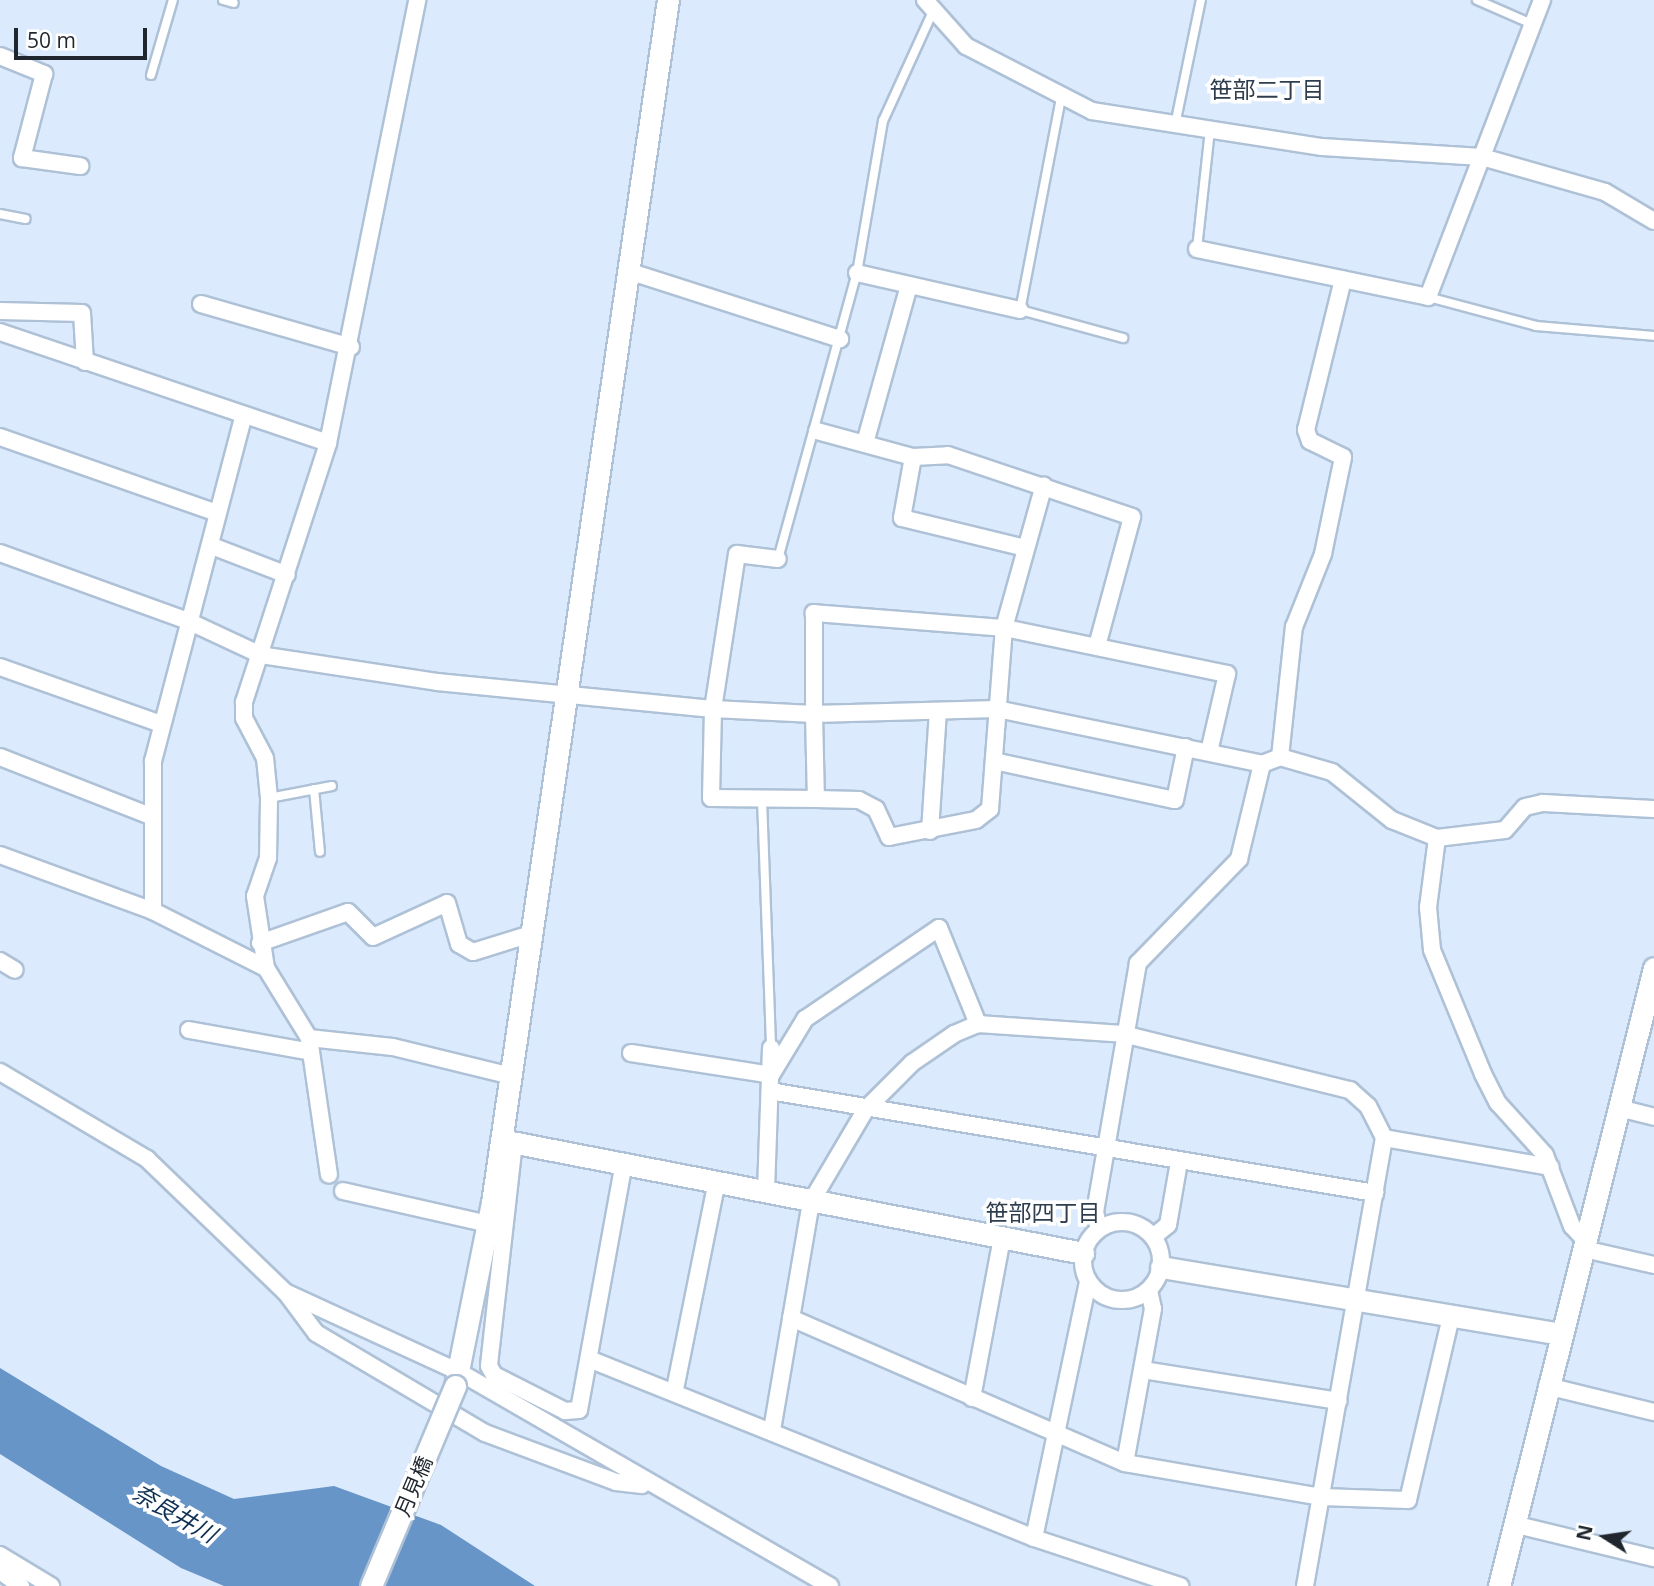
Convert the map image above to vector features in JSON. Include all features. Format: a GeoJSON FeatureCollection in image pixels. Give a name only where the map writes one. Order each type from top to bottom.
{"type":"FeatureCollection","features":[{"type":"Feature","properties":{"kind":"street"},"geometry":{"type":"LineString","coordinates":[[329,1175],[310,1045],[266,968],[260,943],[255,896],[268,858],[269,798],[265,758],[244,718],[261,655],[328,443],[351,346],[417,0]]}},
{"type":"Feature","properties":{"kind":"street","name":"月見橋"},"geometry":{"type":"LineString","coordinates":[[371,1586],[458,1380],[488,1224],[508,1141],[511,1076],[668,0]]}},
{"type":"Feature","properties":{"kind":"street"},"geometry":{"type":"LineString","coordinates":[[1197,249],[1428,297],[1542,0]]}},
{"type":"Feature","properties":{"kind":"street"},"geometry":{"type":"LineString","coordinates":[[930,3],[966,46],[1061,98],[1092,111],[1322,147],[1482,157],[1605,192],[1654,221]]}},
{"type":"Feature","properties":{"kind":"street"},"geometry":{"type":"LineString","coordinates":[[0,56],[44,74],[22,158],[80,166]]}},
{"type":"Feature","properties":{"kind":"street"},"geometry":{"type":"LineString","coordinates":[[628,271],[840,339]]}},
{"type":"Feature","properties":{"kind":"street"},"geometry":{"type":"LineString","coordinates":[[857,273],[1020,310]]}},
{"type":"Feature","properties":{"kind":"street"},"geometry":{"type":"LineString","coordinates":[[1280,757],[1294,627],[1323,554],[1343,457],[1310,441],[1306,430],[1343,279]]}},
{"type":"Feature","properties":{"kind":"street"},"geometry":{"type":"LineString","coordinates":[[865,443],[909,285]]}},
{"type":"Feature","properties":{"kind":"street"},"geometry":{"type":"LineString","coordinates":[[201,304],[351,346]]}},
{"type":"Feature","properties":{"kind":"street"},"geometry":{"type":"LineString","coordinates":[[0,311],[82,313],[85,362]]}},
{"type":"Feature","properties":{"kind":"street"},"geometry":{"type":"LineString","coordinates":[[0,332],[243,419],[328,443]]}},
{"type":"Feature","properties":{"kind":"street"},"geometry":{"type":"LineString","coordinates":[[153,911],[152,817],[161,724],[188,621],[212,546],[217,513],[243,419]]}},
{"type":"Feature","properties":{"kind":"street"},"geometry":{"type":"LineString","coordinates":[[817,431],[913,457],[948,455],[1044,485],[1132,517],[1097,646]]}},
{"type":"Feature","properties":{"kind":"street"},"geometry":{"type":"LineString","coordinates":[[0,436],[217,513]]}},
{"type":"Feature","properties":{"kind":"street"},"geometry":{"type":"LineString","coordinates":[[913,457],[902,518],[1025,548]]}},
{"type":"Feature","properties":{"kind":"street"},"geometry":{"type":"LineString","coordinates":[[778,559],[737,554],[713,709],[711,798],[816,799],[867,805],[889,837],[976,820],[990,809],[1004,628],[1044,485]]}},
{"type":"Feature","properties":{"kind":"street"},"geometry":{"type":"LineString","coordinates":[[212,546],[287,575]]}},
{"type":"Feature","properties":{"kind":"street"},"geometry":{"type":"LineString","coordinates":[[0,553],[188,621],[261,655],[437,682],[567,692],[713,709],[814,714],[997,709],[1262,764],[1280,757],[1332,772],[1392,820],[1437,838],[1504,831],[1525,807],[1544,803],[1654,809]]}},
{"type":"Feature","properties":{"kind":"street"},"geometry":{"type":"LineString","coordinates":[[816,799],[814,614],[1004,628],[1227,674],[1209,751]]}},
{"type":"Feature","properties":{"kind":"street"},"geometry":{"type":"LineString","coordinates":[[0,667],[161,724]]}},
{"type":"Feature","properties":{"kind":"street"},"geometry":{"type":"LineString","coordinates":[[930,831],[939,712]]}},
{"type":"Feature","properties":{"kind":"street"},"geometry":{"type":"LineString","coordinates":[[994,761],[1175,800],[1186,747]]}},
{"type":"Feature","properties":{"kind":"street"},"geometry":{"type":"LineString","coordinates":[[0,757],[152,817]]}},
{"type":"Feature","properties":{"kind":"street"},"geometry":{"type":"LineString","coordinates":[[1099,1229],[1095,1212],[1123,1034],[1138,963],[1239,859],[1262,764]]}},
{"type":"Feature","properties":{"kind":"street"},"geometry":{"type":"LineString","coordinates":[[1437,838],[1428,907],[1432,950],[1493,1094],[1551,1167],[1572,1226],[1585,1245],[1654,1265]]}},
{"type":"Feature","properties":{"kind":"street"},"geometry":{"type":"LineString","coordinates":[[0,855],[153,911],[266,968]]}},
{"type":"Feature","properties":{"kind":"street"},"geometry":{"type":"LineString","coordinates":[[260,943],[348,912],[373,937],[447,903],[459,944],[473,952],[531,934]]}},
{"type":"Feature","properties":{"kind":"street"},"geometry":{"type":"LineString","coordinates":[[771,1083],[804,1019],[939,928],[978,1024]]}},
{"type":"Feature","properties":{"kind":"street"},"geometry":{"type":"LineString","coordinates":[[0,961],[15,970]]}},
{"type":"Feature","properties":{"kind":"street"},"geometry":{"type":"LineString","coordinates":[[1499,1586],[1547,1385],[1654,968]]}},
{"type":"Feature","properties":{"kind":"street"},"geometry":{"type":"LineString","coordinates":[[772,1430],[811,1202],[866,1109],[912,1063],[978,1024],[1123,1034],[1350,1090],[1368,1105],[1384,1138],[1305,1586]]}},
{"type":"Feature","properties":{"kind":"street"},"geometry":{"type":"LineString","coordinates":[[189,1030],[310,1045],[393,1047],[511,1076]]}},
{"type":"Feature","properties":{"kind":"street"},"geometry":{"type":"LineString","coordinates":[[766,1191],[771,1048]]}},
{"type":"Feature","properties":{"kind":"street"},"geometry":{"type":"LineString","coordinates":[[631,1054],[771,1083],[866,1109],[1375,1193]]}},
{"type":"Feature","properties":{"kind":"street"},"geometry":{"type":"LineString","coordinates":[[0,1072],[147,1159],[285,1292],[316,1333],[485,1433],[616,1482],[648,1486]]}},
{"type":"Feature","properties":{"kind":"street"},"geometry":{"type":"LineString","coordinates":[[1619,1108],[1654,1117]]}},
{"type":"Feature","properties":{"kind":"street"},"geometry":{"type":"LineString","coordinates":[[1384,1138],[1551,1167]]}},
{"type":"Feature","properties":{"kind":"street"},"geometry":{"type":"LineString","coordinates":[[624,1163],[579,1410],[565,1412],[494,1375],[489,1366],[508,1141],[717,1180],[811,1202],[1083,1253]]}},
{"type":"Feature","properties":{"kind":"street"},"geometry":{"type":"LineString","coordinates":[[1153,1237],[1168,1224],[1179,1162]]}},
{"type":"Feature","properties":{"kind":"street"},"geometry":{"type":"LineString","coordinates":[[675,1389],[717,1180]]}},
{"type":"Feature","properties":{"kind":"street"},"geometry":{"type":"LineString","coordinates":[[343,1191],[488,1224]]}},
{"type":"Feature","properties":{"kind":"street"},"geometry":{"type":"LineString","coordinates":[[1034,1538],[1088,1281],[1083,1253],[1099,1229],[1122,1223],[1153,1237]]}},
{"type":"Feature","properties":{"kind":"street"},"geometry":{"type":"LineString","coordinates":[[1088,1281],[1101,1295],[1128,1300],[1149,1290],[1161,1267],[1153,1237]]}},
{"type":"Feature","properties":{"kind":"street"},"geometry":{"type":"LineString","coordinates":[[972,1398],[1002,1238]]}},
{"type":"Feature","properties":{"kind":"street"},"geometry":{"type":"LineString","coordinates":[[1161,1267],[1560,1334]]}},
{"type":"Feature","properties":{"kind":"street"},"geometry":{"type":"LineString","coordinates":[[1125,1463],[1153,1309],[1149,1290]]}},
{"type":"Feature","properties":{"kind":"street"},"geometry":{"type":"LineString","coordinates":[[285,1292],[458,1380],[830,1586]]}},
{"type":"Feature","properties":{"kind":"street"},"geometry":{"type":"LineString","coordinates":[[791,1318],[1125,1463],[1322,1497],[1408,1500],[1451,1316]]}},
{"type":"Feature","properties":{"kind":"street"},"geometry":{"type":"LineString","coordinates":[[589,1359],[675,1389],[1034,1538],[1180,1586]]}},
{"type":"Feature","properties":{"kind":"street"},"geometry":{"type":"LineString","coordinates":[[1143,1370],[1339,1401]]}},
{"type":"Feature","properties":{"kind":"street"},"geometry":{"type":"LineString","coordinates":[[1547,1385],[1654,1412]]}},
{"type":"Feature","properties":{"kind":"street"},"geometry":{"type":"LineString","coordinates":[[1513,1524],[1654,1558]]}},
{"type":"Feature","properties":{"kind":"street"},"geometry":{"type":"LineString","coordinates":[[0,1555],[51,1586]]}},
{"type":"Feature","properties":{"kind":"street"},"geometry":{"type":"LineString","coordinates":[[0,1571],[21,1586]]}},
{"type":"Feature","properties":{"kind":"lane"},"geometry":{"type":"LineString","coordinates":[[151,75],[173,0]]}},
{"type":"Feature","properties":{"kind":"lane"},"geometry":{"type":"LineString","coordinates":[[223,0],[234,3]]}},
{"type":"Feature","properties":{"kind":"lane"},"geometry":{"type":"LineString","coordinates":[[1175,125],[1201,0]]}},
{"type":"Feature","properties":{"kind":"lane"},"geometry":{"type":"LineString","coordinates":[[1477,0],[1532,24]]}},
{"type":"Feature","properties":{"kind":"lane"},"geometry":{"type":"LineString","coordinates":[[778,559],[817,431],[857,273],[883,121],[930,3]]}},
{"type":"Feature","properties":{"kind":"lane"},"geometry":{"type":"LineString","coordinates":[[1061,98],[1020,310],[1123,338]]}},
{"type":"Feature","properties":{"kind":"lane"},"geometry":{"type":"LineString","coordinates":[[1197,249],[1210,129]]}},
{"type":"Feature","properties":{"kind":"lane"},"geometry":{"type":"LineString","coordinates":[[0,214],[26,219]]}},
{"type":"Feature","properties":{"kind":"lane"},"geometry":{"type":"LineString","coordinates":[[1428,297],[1536,326],[1654,336]]}},
{"type":"Feature","properties":{"kind":"lane"},"geometry":{"type":"LineString","coordinates":[[269,798],[332,786]]}},
{"type":"Feature","properties":{"kind":"lane"},"geometry":{"type":"LineString","coordinates":[[314,789],[320,852]]}},
{"type":"Feature","properties":{"kind":"lane"},"geometry":{"type":"LineString","coordinates":[[762,799],[771,1048]]}},
{"type":"Feature","properties":{"kind":"water","name":"奈良井川"},"geometry":{"type":"Polygon","coordinates":[[[0,1368],[161,1466],[234,1499],[334,1486],[441,1525],[535,1586],[224,1586],[181,1568],[0,1454],[0,1368]]]}},
{"type":"Feature","properties":{"kind":"district","name":"笹部二丁目"},"geometry":{"type":"Point","coordinates":[1267,89]}},
{"type":"Feature","properties":{"kind":"district","name":"笹部四丁目"},"geometry":{"type":"Point","coordinates":[1043,1212]}}]}
